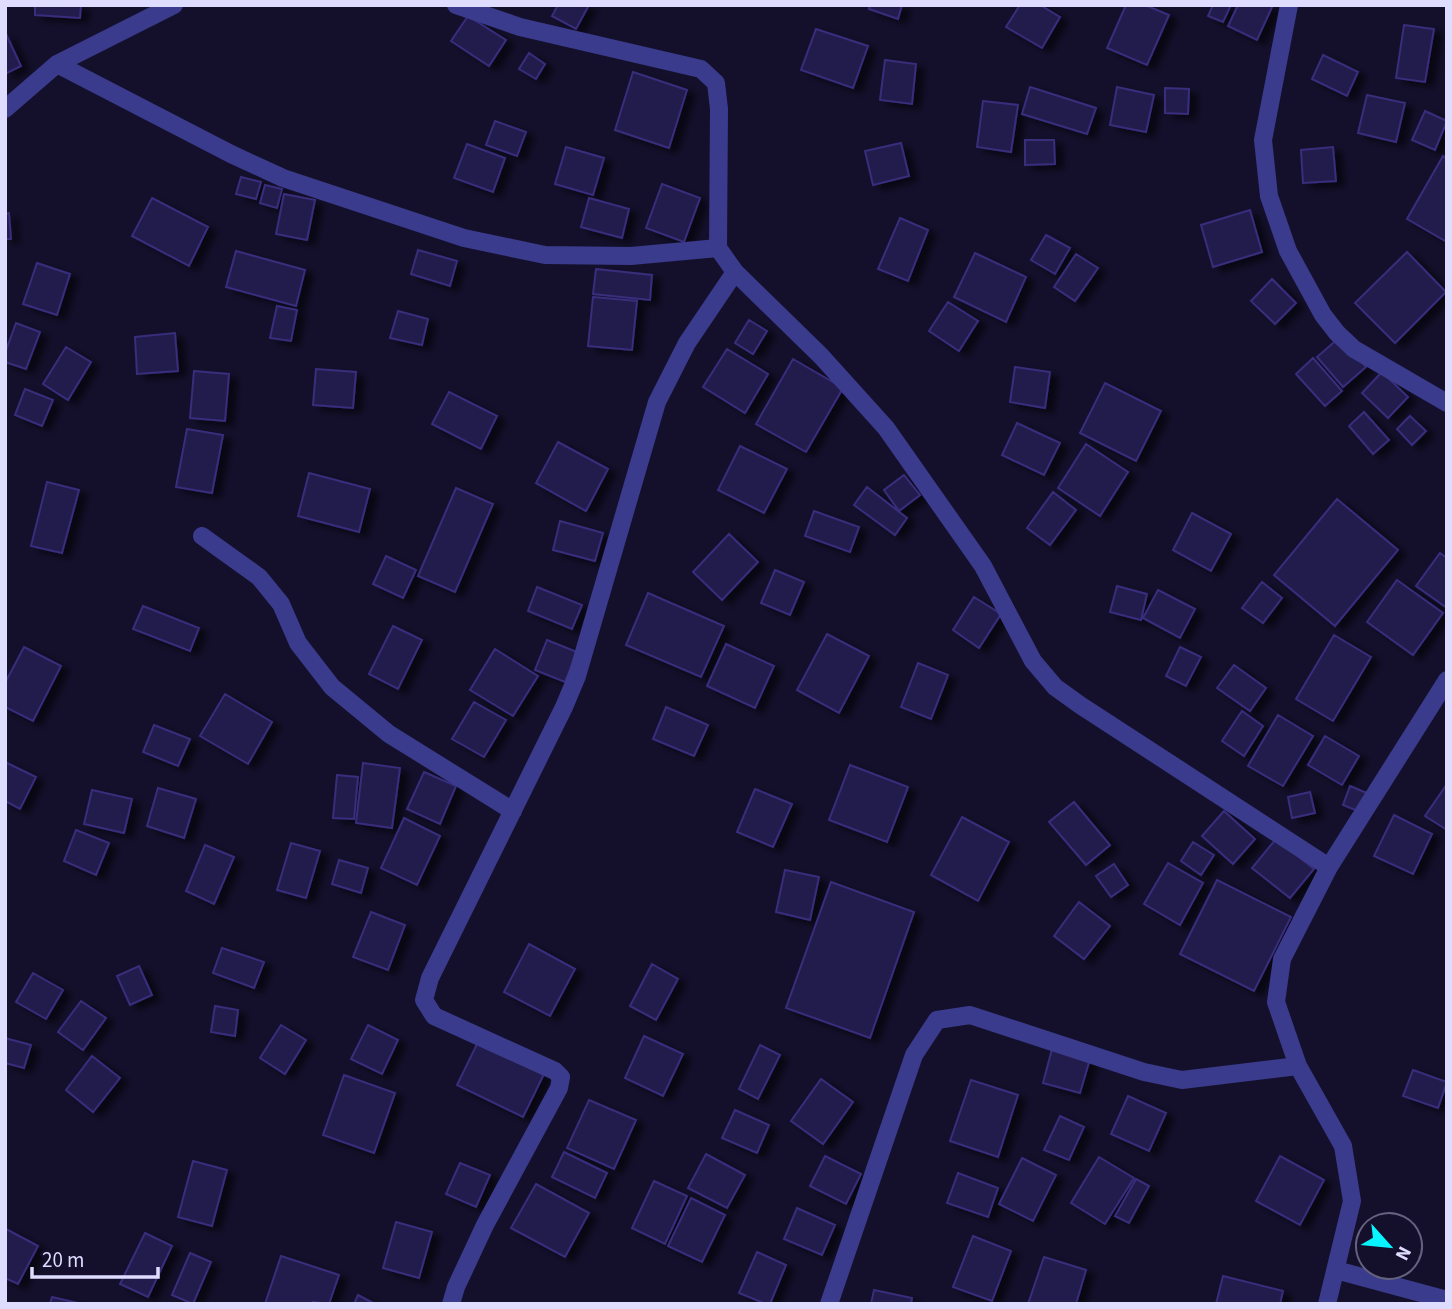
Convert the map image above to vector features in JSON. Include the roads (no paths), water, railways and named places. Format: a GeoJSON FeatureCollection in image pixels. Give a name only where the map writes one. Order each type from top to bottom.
{"type":"FeatureCollection","features":[{"type":"Feature","properties":{"kind":"street"},"geometry":{"type":"LineString","coordinates":[[5,109],[57,64],[174,5]]}},
{"type":"Feature","properties":{"kind":"street"},"geometry":{"type":"LineString","coordinates":[[456,5],[520,27],[701,69],[716,83],[719,109],[718,248],[735,272],[821,356],[886,428],[983,566],[1033,661],[1055,687],[1080,705],[1329,867]]}},
{"type":"Feature","properties":{"kind":"street"},"geometry":{"type":"LineString","coordinates":[[1289,5],[1262,140],[1269,196],[1287,251],[1323,315],[1337,333],[1354,349],[1447,403]]}},
{"type":"Feature","properties":{"kind":"street"},"geometry":{"type":"LineString","coordinates":[[57,64],[283,178],[464,238],[545,255],[631,256],[718,248]]}},
{"type":"Feature","properties":{"kind":"street"},"geometry":{"type":"LineString","coordinates":[[450,1304],[485,1225],[559,1088],[561,1077],[434,1016],[425,1000],[430,978],[577,676],[657,402],[687,343],[735,272]]}},
{"type":"Feature","properties":{"kind":"street"},"geometry":{"type":"LineString","coordinates":[[202,536],[259,577],[281,604],[298,643],[332,687],[389,734],[513,811]]}},
{"type":"Feature","properties":{"kind":"street"},"geometry":{"type":"LineString","coordinates":[[1326,1304],[1352,1201],[1343,1146],[1298,1066],[1276,1002],[1282,959],[1329,867],[1447,681]]}},
{"type":"Feature","properties":{"kind":"street"},"geometry":{"type":"LineString","coordinates":[[829,1304],[914,1055],[937,1020],[970,1015],[1144,1072],[1182,1080],[1298,1066]]}},
{"type":"Feature","properties":{"kind":"street"},"geometry":{"type":"LineString","coordinates":[[1336,1270],[1447,1300]]}}]}
